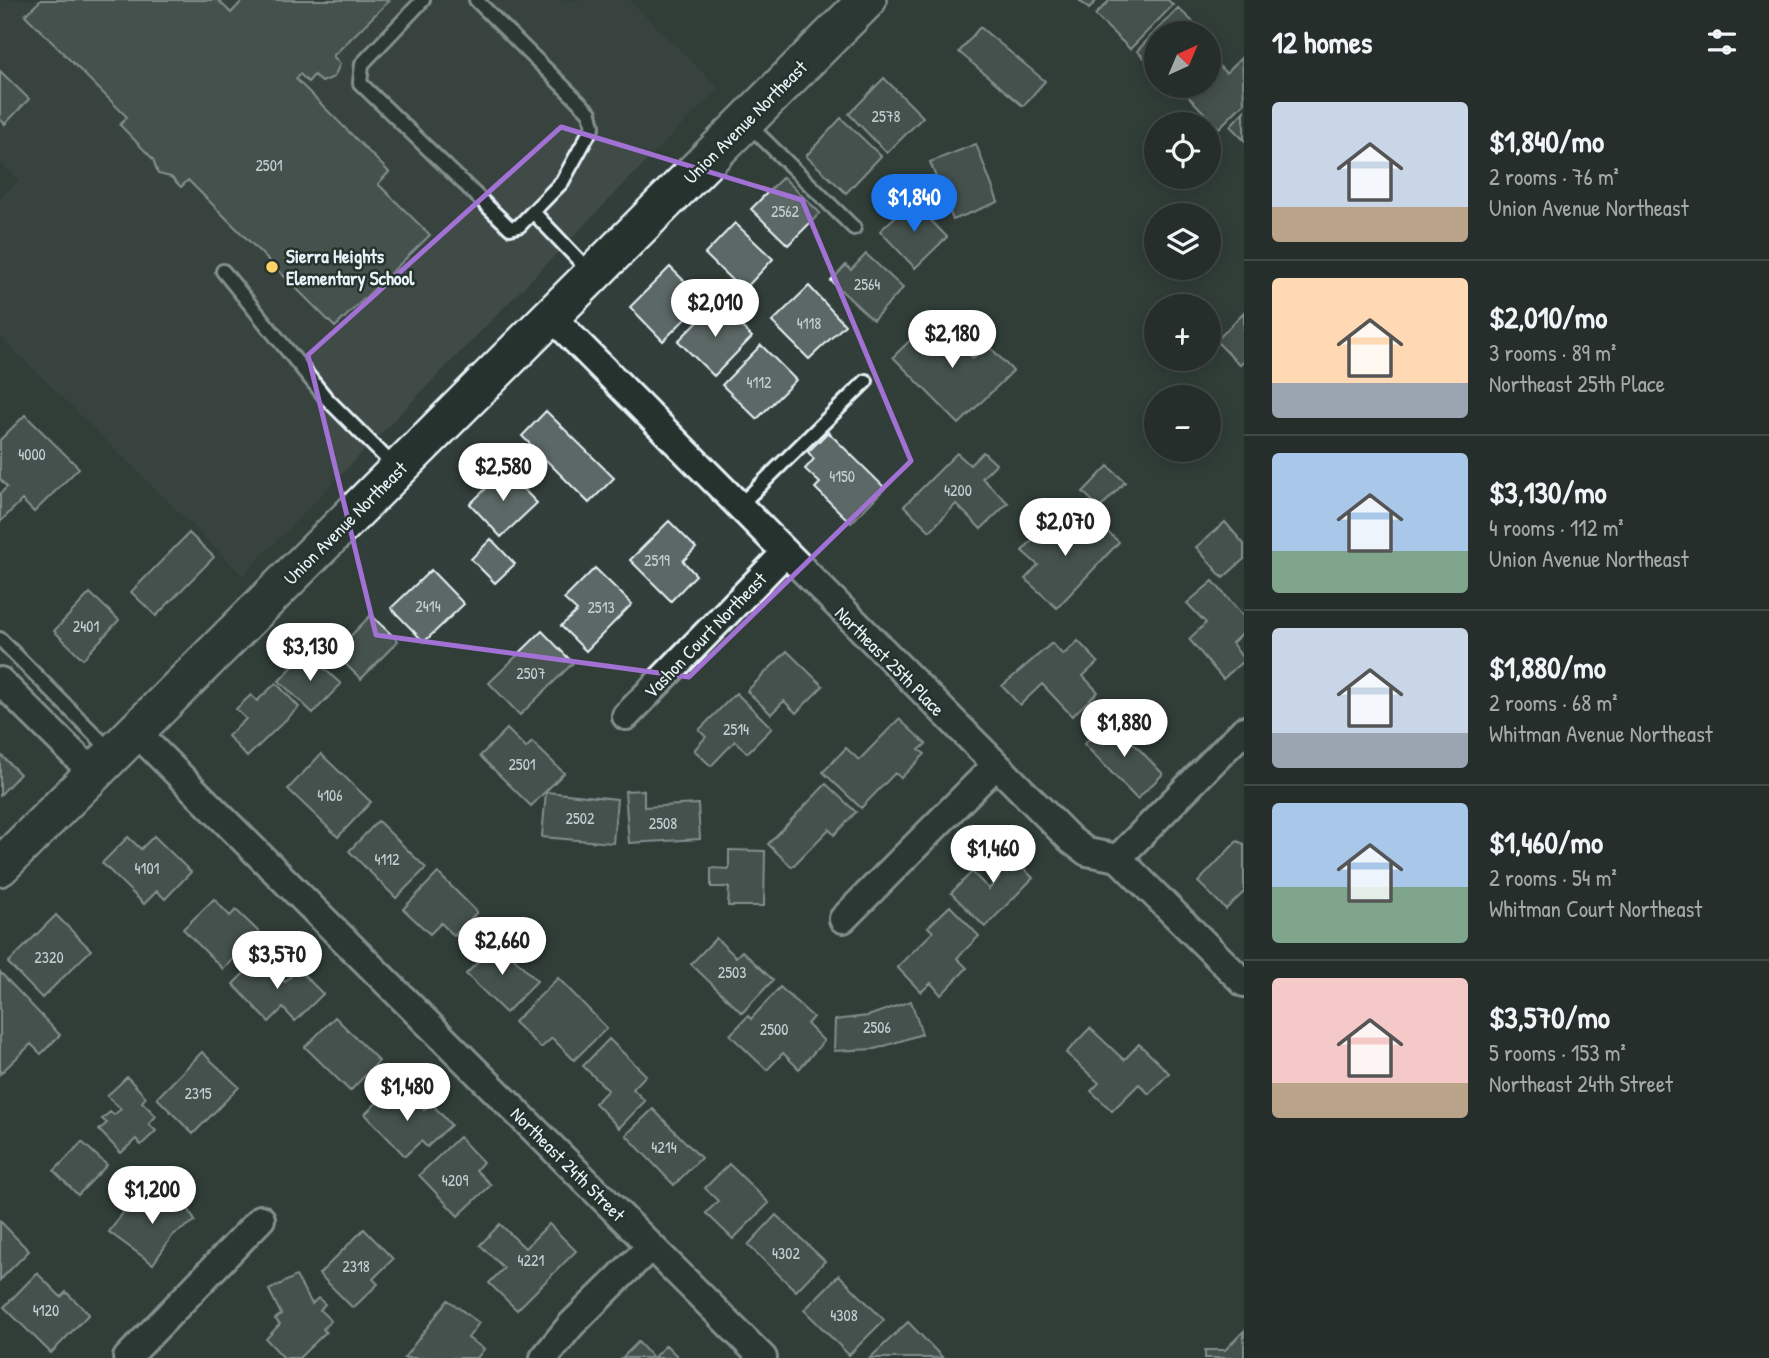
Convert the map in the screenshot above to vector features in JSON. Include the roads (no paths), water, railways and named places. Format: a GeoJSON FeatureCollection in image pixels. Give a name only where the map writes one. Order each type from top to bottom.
{"type":"FeatureCollection","features":[{"type":"Feature","properties":{"kind":"street","name":"Union Avenue Northeast"},"geometry":{"type":"LineString","coordinates":[[0,867],[867,0]]}},
{"type":"Feature","properties":{"kind":"street","name":"Northeast 25th Place"},"geometry":{"type":"LineString","coordinates":[[551,316],[784,554],[1071,840],[1087,852],[1118,858]]}},
{"type":"Feature","properties":{"kind":"street","name":"Vashon Court Northeast"},"geometry":{"type":"LineString","coordinates":[[626,716],[784,554]]}},
{"type":"Feature","properties":{"kind":"street","name":"Northeast 24th Street"},"geometry":{"type":"LineString","coordinates":[[0,681],[114,754],[651,1246],[763,1358]]}},
{"type":"Feature","properties":{"kind":"street"},"geometry":{"type":"LineString","coordinates":[[1244,730],[1118,858],[1244,983]]}},
{"type":"Feature","properties":{"kind":"street"},"geometry":{"type":"LineString","coordinates":[[843,919],[995,766]]}},
{"type":"Feature","properties":{"kind":"street"},"geometry":{"type":"LineString","coordinates":[[127,1358],[261,1219]]}},
{"type":"Feature","properties":{"kind":"street"},"geometry":{"type":"LineString","coordinates":[[544,1358],[571,1325],[651,1246]]}},
{"type":"Feature","properties":{"kind":"lane"},"geometry":{"type":"LineString","coordinates":[[423,0],[362,64],[360,83],[510,228],[519,226],[562,182],[589,138],[593,126],[590,113],[476,0]]}},
{"type":"Feature","properties":{"kind":"lane"},"geometry":{"type":"LineString","coordinates":[[746,121],[854,228]]}},
{"type":"Feature","properties":{"kind":"lane"},"geometry":{"type":"LineString","coordinates":[[533,212],[592,274]]}},
{"type":"Feature","properties":{"kind":"lane"},"geometry":{"type":"LineString","coordinates":[[223,271],[326,398],[398,470]]}},
{"type":"Feature","properties":{"kind":"lane"},"geometry":{"type":"LineString","coordinates":[[738,507],[866,381]]}},
{"type":"Feature","properties":{"kind":"lane"},"geometry":{"type":"LineString","coordinates":[[0,639],[114,754]]}},
{"type":"Feature","properties":{"kind":"place","name":"Sierra Heights Elementary School"},"geometry":{"type":"Point","coordinates":[272,267]}}]}
